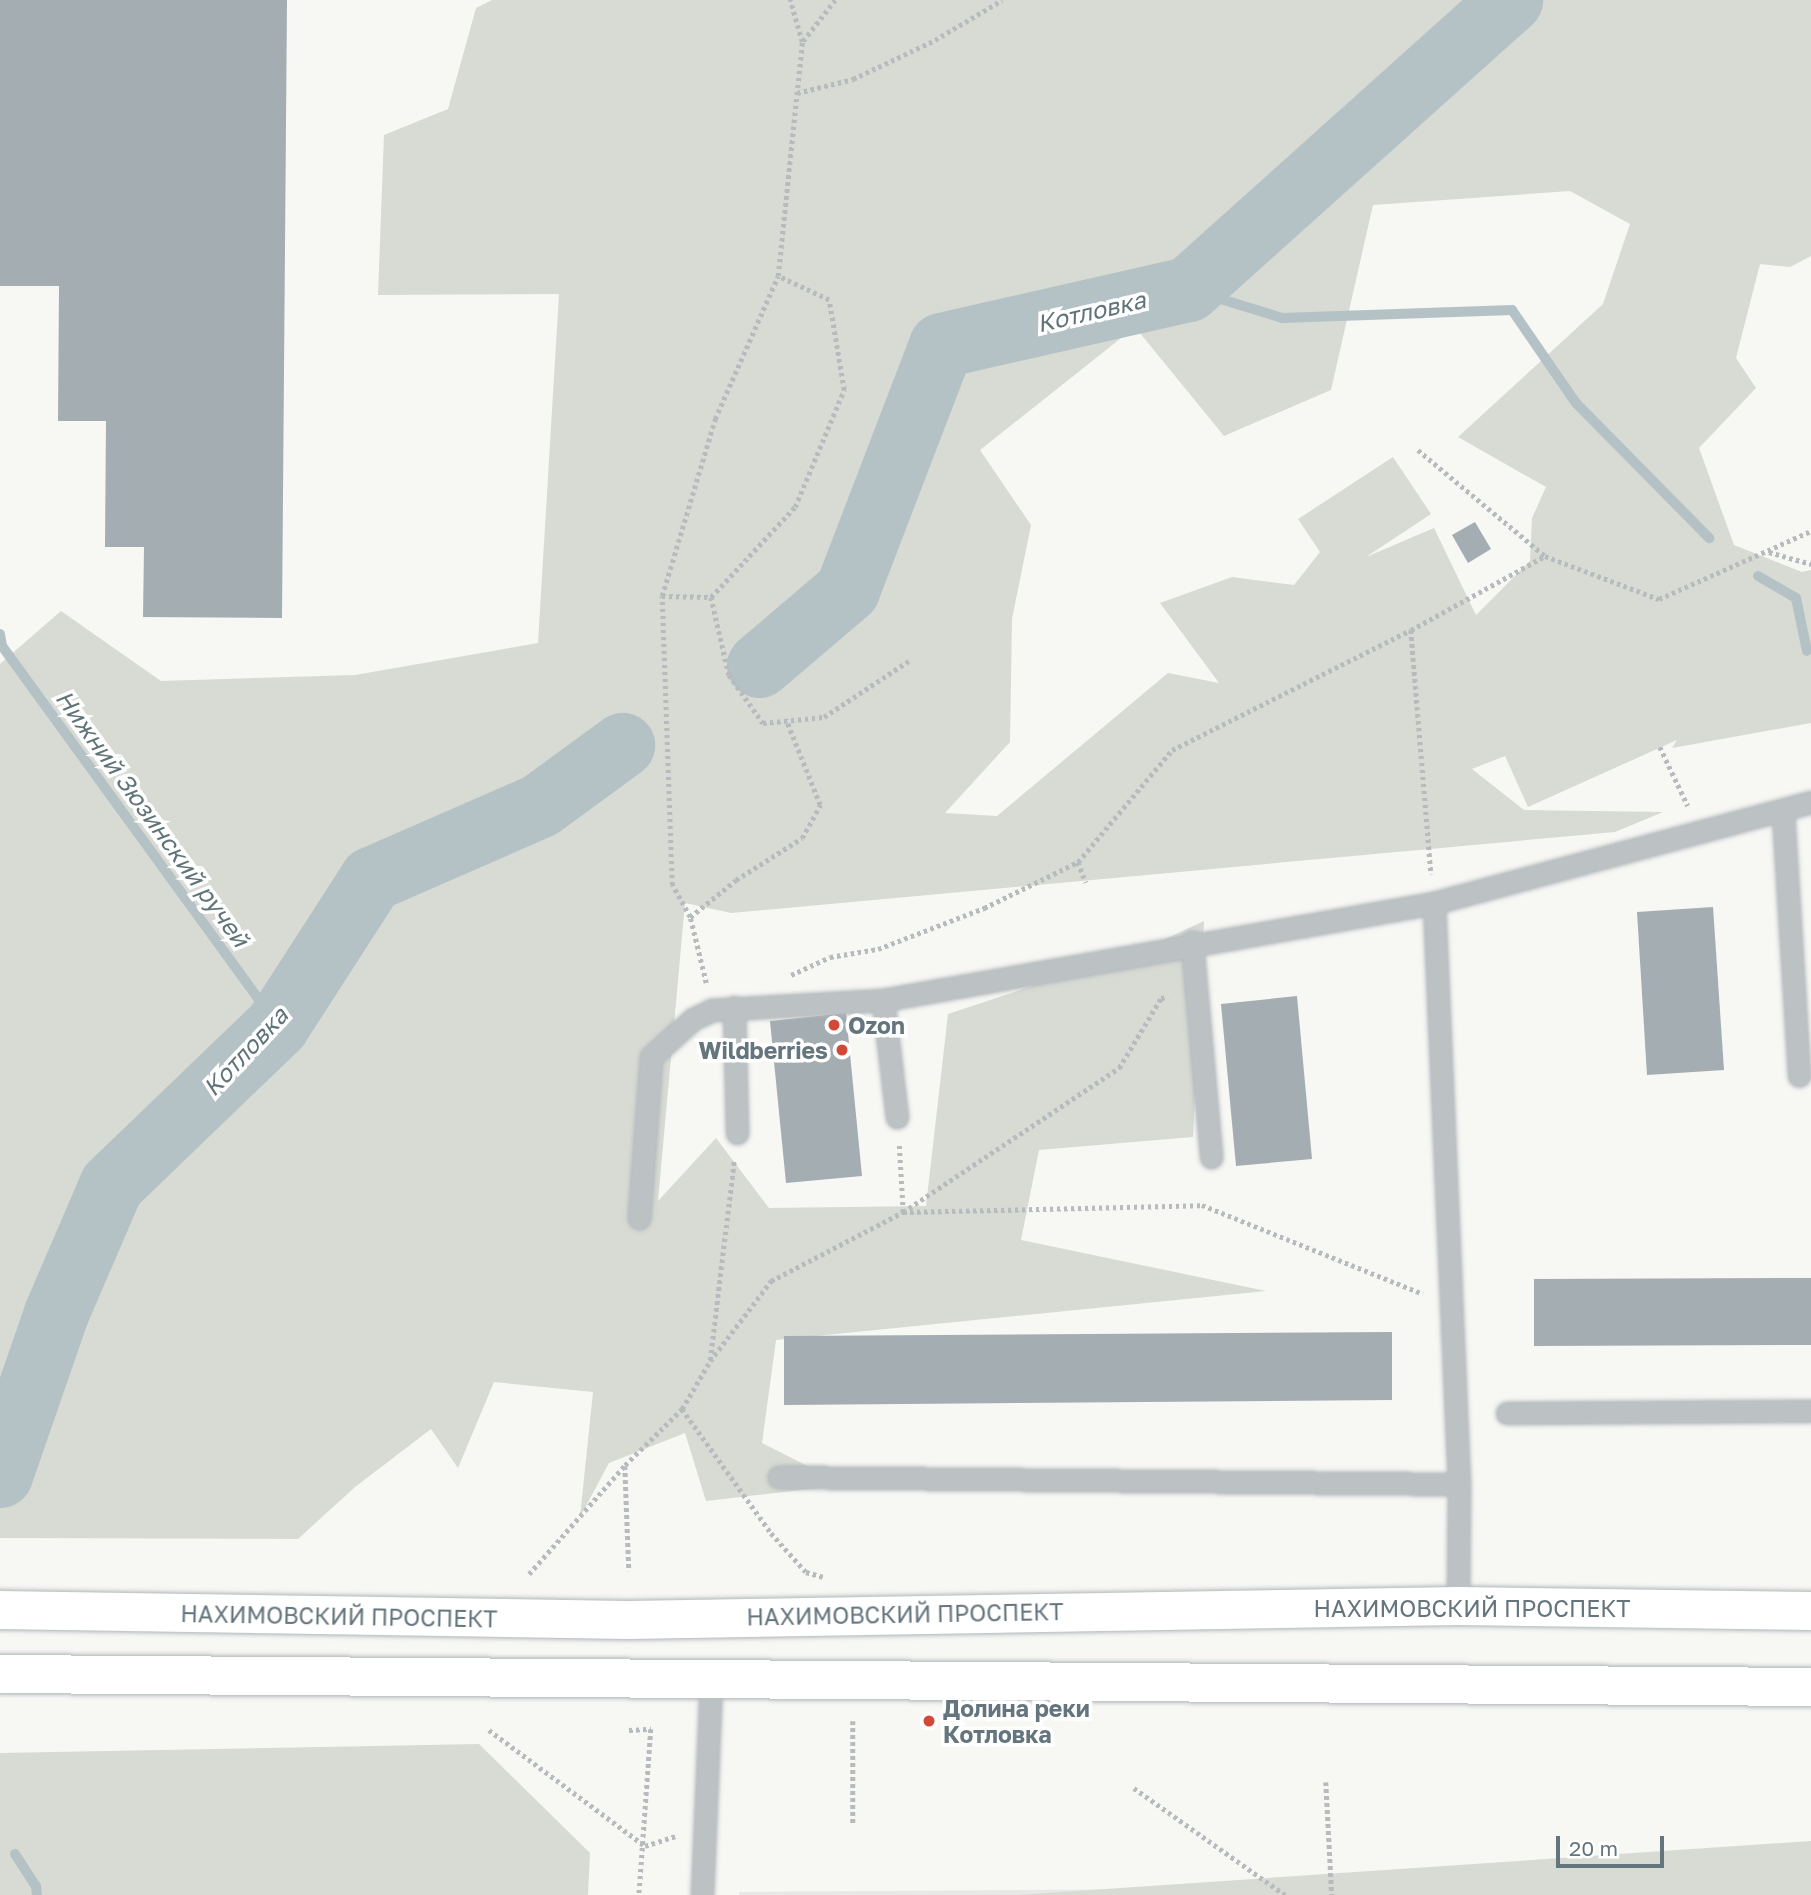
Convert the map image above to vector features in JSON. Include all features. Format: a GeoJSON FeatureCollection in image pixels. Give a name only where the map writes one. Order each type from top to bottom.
{"type":"FeatureCollection","features":[{"type":"Feature","properties":{"kind":"main road","name":"НАХИМОВСКИЙ ПРОСПЕКТ"},"geometry":{"type":"LineString","coordinates":[[0,1611],[628,1620],[1458,1606],[1811,1611]]}},
{"type":"Feature","properties":{"kind":"main road"},"geometry":{"type":"LineString","coordinates":[[0,1674],[1811,1687]]}},
{"type":"Feature","properties":{"kind":"lane"},"geometry":{"type":"LineString","coordinates":[[639,1218],[651,1057],[693,1019],[712,1010],[883,1000],[1192,942],[1434,903],[1783,812],[1811,802]]}},
{"type":"Feature","properties":{"kind":"lane"},"geometry":{"type":"LineString","coordinates":[[1783,812],[1799,1076]]}},
{"type":"Feature","properties":{"kind":"lane"},"geometry":{"type":"LineString","coordinates":[[1434,903],[1459,1484],[1458,1606]]}},
{"type":"Feature","properties":{"kind":"lane"},"geometry":{"type":"LineString","coordinates":[[1192,942],[1211,1157]]}},
{"type":"Feature","properties":{"kind":"lane"},"geometry":{"type":"LineString","coordinates":[[883,1000],[897,1117]]}},
{"type":"Feature","properties":{"kind":"lane"},"geometry":{"type":"LineString","coordinates":[[734,1007],[737,1133]]}},
{"type":"Feature","properties":{"kind":"lane"},"geometry":{"type":"LineString","coordinates":[[1507,1413],[1811,1411]]}},
{"type":"Feature","properties":{"kind":"lane"},"geometry":{"type":"LineString","coordinates":[[779,1477],[1459,1484]]}},
{"type":"Feature","properties":{"kind":"lane"},"geometry":{"type":"LineString","coordinates":[[702,1895],[711,1681]]}},
{"type":"Feature","properties":{"kind":"path"},"geometry":{"type":"LineString","coordinates":[[712,1010],[690,917],[672,885],[662,596],[715,419],[778,276],[802,42],[790,0]]}},
{"type":"Feature","properties":{"kind":"path"},"geometry":{"type":"LineString","coordinates":[[802,42],[835,0]]}},
{"type":"Feature","properties":{"kind":"path"},"geometry":{"type":"LineString","coordinates":[[797,93],[853,79],[935,40],[1002,0]]}},
{"type":"Feature","properties":{"kind":"path"},"geometry":{"type":"LineString","coordinates":[[662,596],[711,597],[795,507],[844,390],[829,300],[778,276]]}},
{"type":"Feature","properties":{"kind":"path"},"geometry":{"type":"LineString","coordinates":[[1418,450],[1545,556],[1659,599],[1811,531]]}},
{"type":"Feature","properties":{"kind":"path"},"geometry":{"type":"LineString","coordinates":[[1769,552],[1811,564]]}},
{"type":"Feature","properties":{"kind":"path"},"geometry":{"type":"LineString","coordinates":[[783,978],[830,957],[878,949],[984,908],[1078,862],[1172,750],[1411,630],[1545,556]]}},
{"type":"Feature","properties":{"kind":"path"},"geometry":{"type":"LineString","coordinates":[[711,597],[729,675],[763,723],[824,717],[910,660]]}},
{"type":"Feature","properties":{"kind":"path"},"geometry":{"type":"LineString","coordinates":[[1411,630],[1434,903]]}},
{"type":"Feature","properties":{"kind":"path"},"geometry":{"type":"LineString","coordinates":[[690,917],[802,838],[820,805],[786,720]]}},
{"type":"Feature","properties":{"kind":"path"},"geometry":{"type":"LineString","coordinates":[[1660,747],[1700,832]]}},
{"type":"Feature","properties":{"kind":"path"},"geometry":{"type":"LineString","coordinates":[[1078,862],[1086,883]]}},
{"type":"Feature","properties":{"kind":"path"},"geometry":{"type":"LineString","coordinates":[[529,1574],[625,1465],[682,1409],[709,1361],[771,1281],[903,1212],[1119,1068],[1161,998],[1196,990]]}},
{"type":"Feature","properties":{"kind":"path"},"geometry":{"type":"LineString","coordinates":[[897,1117],[903,1212]]}},
{"type":"Feature","properties":{"kind":"path"},"geometry":{"type":"LineString","coordinates":[[709,1361],[737,1133]]}},
{"type":"Feature","properties":{"kind":"path"},"geometry":{"type":"LineString","coordinates":[[903,1212],[1202,1205],[1452,1306]]}},
{"type":"Feature","properties":{"kind":"path"},"geometry":{"type":"LineString","coordinates":[[682,1409],[771,1533],[806,1572],[831,1579]]}},
{"type":"Feature","properties":{"kind":"path"},"geometry":{"type":"LineString","coordinates":[[625,1465],[629,1571]]}},
{"type":"Feature","properties":{"kind":"path"},"geometry":{"type":"LineString","coordinates":[[853,1721],[853,1824]]}},
{"type":"Feature","properties":{"kind":"path"},"geometry":{"type":"LineString","coordinates":[[629,1730],[651,1729],[641,1894]]}},
{"type":"Feature","properties":{"kind":"path"},"geometry":{"type":"LineString","coordinates":[[489,1730],[645,1846]]}},
{"type":"Feature","properties":{"kind":"path"},"geometry":{"type":"LineString","coordinates":[[1326,1782],[1332,1895]]}},
{"type":"Feature","properties":{"kind":"path"},"geometry":{"type":"LineString","coordinates":[[1134,1788],[1285,1895]]}},
{"type":"Feature","properties":{"kind":"shaded area"},"geometry":{"type":"Polygon","coordinates":[[[492,0],[1811,0],[1811,256],[1790,267],[1760,264],[1736,358],[1756,388],[1699,448],[1734,545],[1802,572],[1811,570],[1811,723],[1672,748],[1677,740],[1528,807],[1505,756],[1472,769],[1524,810],[1663,812],[1615,832],[731,913],[685,903],[658,1201],[716,1138],[769,1208],[926,1206],[948,1014],[1053,979],[1101,969],[1204,921],[1193,1137],[1039,1150],[1021,1240],[1266,1291],[776,1340],[762,1443],[845,1485],[706,1501],[685,1433],[609,1463],[580,1517],[593,1392],[494,1382],[458,1468],[431,1429],[355,1487],[298,1539],[0,1538],[0,664],[61,611],[161,681],[355,675],[538,643],[559,294],[378,295],[384,135],[448,109],[476,8],[492,0]],[[1570,191],[1373,205],[1331,390],[1224,436],[1135,327],[980,450],[1031,525],[1012,619],[1010,742],[945,813],[997,816],[1168,673],[1219,683],[1160,603],[1232,577],[1294,585],[1320,552],[1298,519],[1393,457],[1431,514],[1366,557],[1434,528],[1476,615],[1530,561],[1532,518],[1546,487],[1458,437],[1603,304],[1630,224],[1570,191]]]}},
{"type":"Feature","properties":{"kind":"shaded area"},"geometry":{"type":"Polygon","coordinates":[[[479,1744],[590,1853],[588,1895],[0,1895],[0,1753],[479,1744]]]}},
{"type":"Feature","properties":{"kind":"shaded area"},"geometry":{"type":"Polygon","coordinates":[[[1811,1841],[1811,1895],[1017,1895],[1811,1841]]]}},
{"type":"Feature","properties":{"kind":"shaded area"},"geometry":{"type":"Polygon","coordinates":[[[1167,1889],[1167,1895],[739,1895],[739,1892],[1167,1889]]]}},
{"type":"Feature","properties":{"kind":"building"},"geometry":{"type":"Polygon","coordinates":[[[0,0],[287,0],[282,618],[143,617],[144,547],[105,547],[106,421],[58,421],[59,286],[0,286],[0,0]]]}},
{"type":"Feature","properties":{"kind":"building"},"geometry":{"type":"Polygon","coordinates":[[[1475,522],[1491,549],[1468,563],[1452,535],[1475,522]]]}},
{"type":"Feature","properties":{"kind":"building"},"geometry":{"type":"Polygon","coordinates":[[[1713,907],[1724,1070],[1647,1075],[1637,912],[1713,907]]]}},
{"type":"Feature","properties":{"kind":"building"},"geometry":{"type":"Polygon","coordinates":[[[1297,996],[1312,1159],[1236,1166],[1221,1004],[1297,996]]]}},
{"type":"Feature","properties":{"kind":"building"},"geometry":{"type":"Polygon","coordinates":[[[846,1013],[862,1176],[786,1183],[770,1021],[846,1013]]]}},
{"type":"Feature","properties":{"kind":"building"},"geometry":{"type":"Polygon","coordinates":[[[1811,1278],[1811,1345],[1534,1346],[1534,1279],[1811,1278]]]}},
{"type":"Feature","properties":{"kind":"building"},"geometry":{"type":"Polygon","coordinates":[[[1392,1332],[1392,1400],[784,1405],[784,1336],[1392,1332]]]}},
{"type":"Feature","properties":{"kind":"waterway","name":"Котловка"},"geometry":{"type":"LineString","coordinates":[[759,665],[847,590],[941,345],[1188,289],[1510,0]]}},
{"type":"Feature","properties":{"kind":"waterway"},"geometry":{"type":"LineString","coordinates":[[1188,289],[1282,318],[1512,310],[1576,403],[1709,538]]}},
{"type":"Feature","properties":{"kind":"waterway"},"geometry":{"type":"LineString","coordinates":[[1758,576],[1796,598],[1807,651]]}},
{"type":"Feature","properties":{"kind":"waterway","name":"Нижний Зюзинский ручей"},"geometry":{"type":"LineString","coordinates":[[0,634],[2,646],[277,1025]]}},
{"type":"Feature","properties":{"kind":"waterway","name":"Котловка"},"geometry":{"type":"LineString","coordinates":[[0,1475],[56,1313],[111,1185],[277,1025],[371,879],[540,805],[622,745]]}},
{"type":"Feature","properties":{"kind":"waterway"},"geometry":{"type":"LineString","coordinates":[[15,1854],[36,1886],[37,1895]]}},
{"type":"Feature","properties":{"kind":"place","name":"Ozon"},"geometry":{"type":"Point","coordinates":[834,1025]}},
{"type":"Feature","properties":{"kind":"place","name":"Wildberries"},"geometry":{"type":"Point","coordinates":[842,1050]}},
{"type":"Feature","properties":{"kind":"place","name":"Долина реки Котловка"},"geometry":{"type":"Point","coordinates":[929,1721]}}]}
